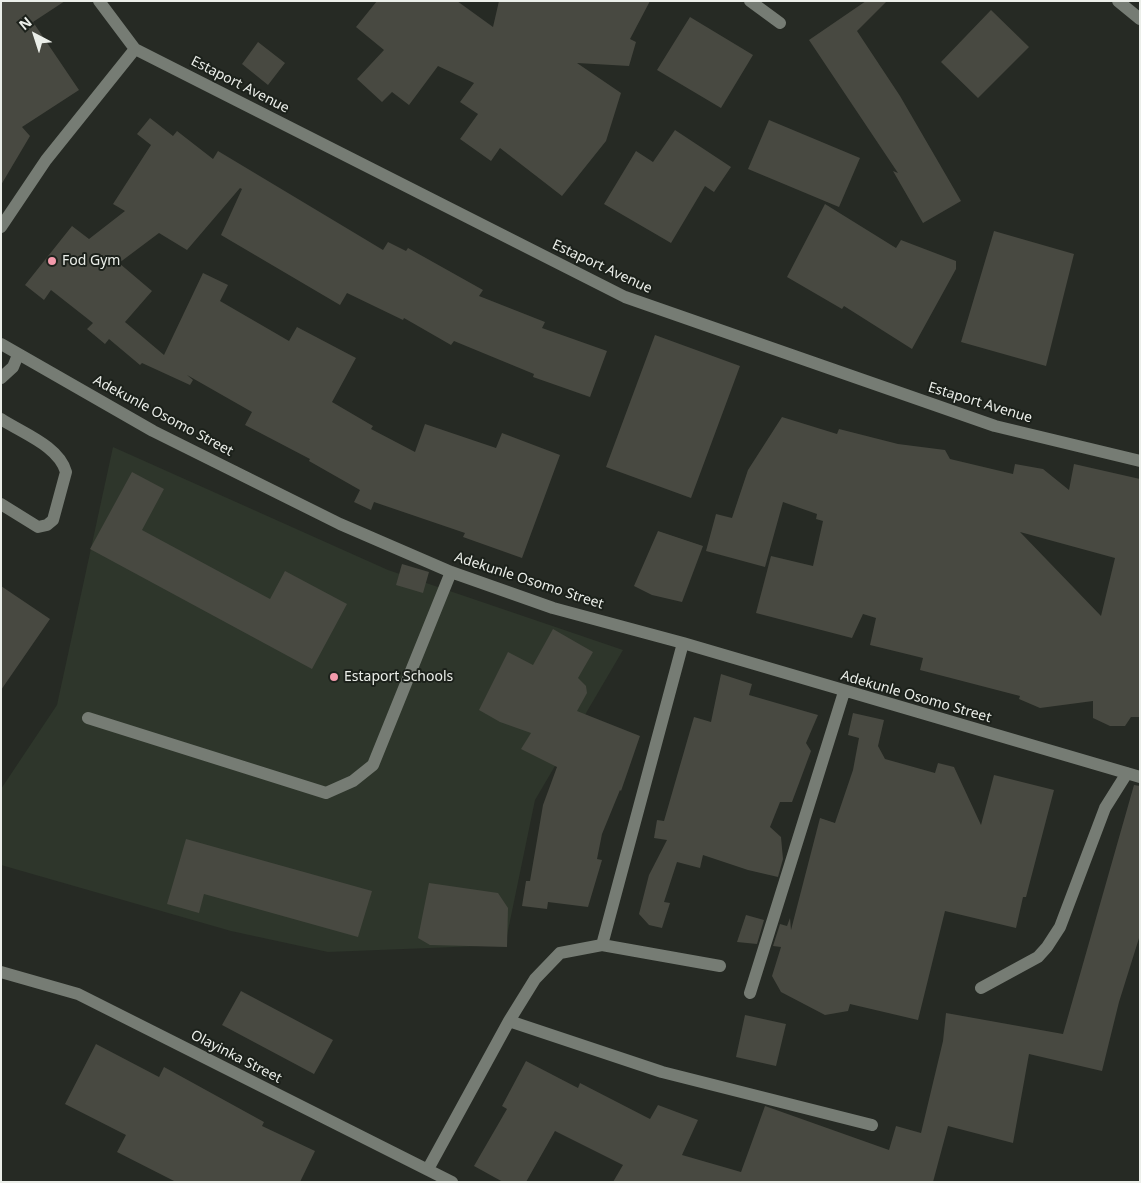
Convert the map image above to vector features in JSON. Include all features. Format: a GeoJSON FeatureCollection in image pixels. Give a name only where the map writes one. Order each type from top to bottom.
{"type":"FeatureCollection","features":[{"type":"Feature","properties":{"kind":"street","name":"Estaport Avenue"},"geometry":{"type":"LineString","coordinates":[[99,1],[135,48],[624,297],[995,426],[1140,462]]}},
{"type":"Feature","properties":{"kind":"street"},"geometry":{"type":"LineString","coordinates":[[750,1],[780,23]]}},
{"type":"Feature","properties":{"kind":"street"},"geometry":{"type":"LineString","coordinates":[[1118,1],[1140,19]]}},
{"type":"Feature","properties":{"kind":"street"},"geometry":{"type":"LineString","coordinates":[[1,227],[46,160],[135,48]]}},
{"type":"Feature","properties":{"kind":"street","name":"Adekunle Osomo Street"},"geometry":{"type":"LineString","coordinates":[[1,344],[153,431],[340,524],[451,572],[553,608],[683,643],[844,692],[1140,777]]}},
{"type":"Feature","properties":{"kind":"street"},"geometry":{"type":"LineString","coordinates":[[1,378],[13,367],[18,355]]}},
{"type":"Feature","properties":{"kind":"street"},"geometry":{"type":"LineString","coordinates":[[1,419],[53,452],[64,465],[66,472],[53,520],[47,525],[38,527],[1,504]]}},
{"type":"Feature","properties":{"kind":"street"},"geometry":{"type":"LineString","coordinates":[[88,718],[326,793],[353,781],[373,765],[451,572]]}},
{"type":"Feature","properties":{"kind":"street"},"geometry":{"type":"LineString","coordinates":[[602,945],[683,643]]}},
{"type":"Feature","properties":{"kind":"street"},"geometry":{"type":"LineString","coordinates":[[750,993],[844,692]]}},
{"type":"Feature","properties":{"kind":"street"},"geometry":{"type":"LineString","coordinates":[[981,988],[1038,957],[1047,947],[1060,927],[1105,808],[1127,772]]}},
{"type":"Feature","properties":{"kind":"street"},"geometry":{"type":"LineString","coordinates":[[428,1169],[509,1021],[535,979],[560,953],[602,945],[720,966]]}},
{"type":"Feature","properties":{"kind":"street","name":"Olayinka Street"},"geometry":{"type":"LineString","coordinates":[[1,972],[78,994],[452,1182]]}},
{"type":"Feature","properties":{"kind":"street"},"geometry":{"type":"LineString","coordinates":[[509,1021],[662,1072],[872,1125]]}},
{"type":"Feature","properties":{"kind":"shaded area","name":"Estaport Schools"},"geometry":{"type":"Polygon","coordinates":[[[113,447],[388,570],[623,650],[535,800],[505,945],[328,952],[231,931],[1,865],[1,789],[57,705],[113,447]]]}},
{"type":"Feature","properties":{"kind":"building"},"geometry":{"type":"Polygon","coordinates":[[[1,1],[65,1],[33,22],[79,90],[22,127],[30,136],[1,185],[1,1]]]}},
{"type":"Feature","properties":{"kind":"building"},"geometry":{"type":"Polygon","coordinates":[[[377,1],[457,1],[493,27],[499,1],[650,1],[630,39],[636,42],[629,66],[577,63],[621,93],[606,141],[562,196],[500,148],[491,161],[460,139],[478,114],[460,102],[474,83],[438,66],[409,105],[392,92],[382,102],[357,79],[384,50],[356,27],[377,1]]]}},
{"type":"Feature","properties":{"kind":"building"},"geometry":{"type":"Polygon","coordinates":[[[866,1],[887,1],[857,31],[900,96],[961,201],[923,223],[893,171],[898,173],[809,40],[866,1]]]}},
{"type":"Feature","properties":{"kind":"building"},"geometry":{"type":"Polygon","coordinates":[[[991,10],[1029,47],[978,98],[941,62],[991,10]]]}},
{"type":"Feature","properties":{"kind":"building"},"geometry":{"type":"Polygon","coordinates":[[[690,17],[753,55],[721,108],[657,70],[690,17]]]}},
{"type":"Feature","properties":{"kind":"building"},"geometry":{"type":"Polygon","coordinates":[[[258,42],[285,63],[268,85],[242,64],[258,42]]]}},
{"type":"Feature","properties":{"kind":"building"},"geometry":{"type":"Polygon","coordinates":[[[150,118],[173,136],[177,131],[213,159],[218,151],[383,250],[388,242],[406,251],[408,248],[483,290],[479,296],[545,322],[542,328],[607,351],[590,397],[533,377],[534,374],[454,341],[451,345],[404,318],[403,320],[347,293],[340,305],[221,235],[242,189],[240,188],[187,250],[159,233],[119,263],[152,291],[125,322],[164,355],[203,273],[228,285],[220,301],[289,341],[297,327],[356,358],[332,402],[373,426],[371,429],[415,452],[425,424],[496,448],[502,433],[560,455],[522,558],[463,537],[465,533],[374,502],[371,510],[354,502],[360,490],[309,461],[310,459],[245,425],[252,412],[187,375],[193,380],[190,385],[142,363],[140,365],[109,339],[105,344],[87,329],[93,323],[51,290],[44,300],[25,285],[72,226],[89,239],[125,211],[113,204],[151,145],[137,134],[150,118]]]}},
{"type":"Feature","properties":{"kind":"building"},"geometry":{"type":"Polygon","coordinates":[[[769,120],[860,158],[839,207],[748,169],[769,120]]]}},
{"type":"Feature","properties":{"kind":"building"},"geometry":{"type":"Polygon","coordinates":[[[675,130],[731,167],[714,192],[705,186],[671,243],[604,204],[636,151],[653,162],[675,130]]]}},
{"type":"Feature","properties":{"kind":"building"},"geometry":{"type":"Polygon","coordinates":[[[825,204],[896,248],[901,240],[956,261],[956,269],[912,349],[844,306],[842,309],[787,277],[825,204]]]}},
{"type":"Feature","properties":{"kind":"building"},"geometry":{"type":"Polygon","coordinates":[[[994,231],[1074,254],[1046,366],[961,342],[994,231]]]}},
{"type":"Feature","properties":{"kind":"building"},"geometry":{"type":"Polygon","coordinates":[[[655,335],[740,366],[691,498],[606,467],[655,335]]]}},
{"type":"Feature","properties":{"kind":"building"},"geometry":{"type":"Polygon","coordinates":[[[782,417],[837,434],[839,429],[898,444],[945,450],[950,459],[1013,474],[1015,464],[1043,469],[1069,490],[1074,464],[1140,479],[1140,717],[1131,717],[1125,726],[1110,726],[1093,718],[1093,701],[1040,708],[1019,699],[1020,696],[920,670],[923,658],[870,645],[876,618],[863,614],[852,638],[756,613],[771,556],[813,566],[823,521],[816,519],[817,514],[783,502],[765,567],[706,551],[716,514],[732,518],[748,470],[782,417]],[[1020,532],[1101,616],[1115,558],[1020,532]]]}},
{"type":"Feature","properties":{"kind":"building"},"geometry":{"type":"Polygon","coordinates":[[[132,472],[164,489],[142,530],[270,599],[285,571],[347,604],[312,669],[90,549],[132,472]]]}},
{"type":"Feature","properties":{"kind":"building"},"geometry":{"type":"Polygon","coordinates":[[[658,531],[703,546],[682,602],[652,595],[634,586],[658,531]]]}},
{"type":"Feature","properties":{"kind":"building"},"geometry":{"type":"Polygon","coordinates":[[[402,564],[429,572],[423,593],[396,585],[402,564]]]}},
{"type":"Feature","properties":{"kind":"building"},"geometry":{"type":"Polygon","coordinates":[[[1,586],[50,619],[1,690],[1,586]]]}},
{"type":"Feature","properties":{"kind":"building"},"geometry":{"type":"Polygon","coordinates":[[[553,629],[593,652],[578,678],[586,686],[587,693],[577,711],[640,736],[621,791],[602,834],[597,859],[602,860],[588,907],[548,902],[547,909],[522,906],[526,881],[530,881],[543,805],[557,767],[521,749],[531,733],[500,722],[479,710],[508,652],[533,665],[553,629]]]}},
{"type":"Feature","properties":{"kind":"building"},"geometry":{"type":"Polygon","coordinates":[[[721,674],[752,684],[749,695],[818,715],[806,743],[811,751],[792,802],[780,802],[770,827],[781,837],[783,859],[778,877],[748,870],[703,855],[700,868],[677,862],[664,902],[670,903],[662,928],[649,925],[639,914],[649,875],[667,840],[654,838],[657,820],[664,821],[694,717],[711,722],[721,674]]]}},
{"type":"Feature","properties":{"kind":"building"},"geometry":{"type":"Polygon","coordinates":[[[853,713],[884,720],[878,746],[885,759],[935,773],[938,763],[954,767],[981,825],[994,775],[1054,790],[1016,928],[945,911],[918,1020],[850,1004],[848,1011],[825,1015],[781,992],[772,976],[781,947],[773,946],[780,924],[787,926],[790,918],[791,930],[820,818],[835,823],[853,770],[859,738],[848,735],[853,713]]]}},
{"type":"Feature","properties":{"kind":"building"},"geometry":{"type":"Polygon","coordinates":[[[1134,785],[1140,786],[1140,935],[1119,1002],[1102,1071],[1029,1054],[1013,1143],[948,1126],[933,1182],[613,1182],[623,1165],[555,1131],[526,1182],[503,1182],[474,1166],[507,1109],[502,1106],[526,1061],[578,1088],[580,1083],[650,1119],[658,1105],[698,1120],[682,1155],[741,1172],[765,1106],[889,1150],[896,1126],[921,1133],[943,1041],[946,1013],[1063,1034],[1134,785]]]}},
{"type":"Feature","properties":{"kind":"building"},"geometry":{"type":"Polygon","coordinates":[[[186,839],[372,891],[358,937],[204,894],[199,913],[167,904],[186,839]]]}},
{"type":"Feature","properties":{"kind":"building"},"geometry":{"type":"Polygon","coordinates":[[[429,883],[498,893],[508,908],[507,947],[430,945],[418,938],[429,883]]]}},
{"type":"Feature","properties":{"kind":"building"},"geometry":{"type":"Polygon","coordinates":[[[746,915],[764,920],[757,944],[737,942],[746,915]]]}},
{"type":"Feature","properties":{"kind":"building"},"geometry":{"type":"Polygon","coordinates":[[[241,991],[333,1040],[314,1074],[222,1025],[241,991]]]}},
{"type":"Feature","properties":{"kind":"building"},"geometry":{"type":"Polygon","coordinates":[[[745,1015],[786,1024],[776,1066],[736,1057],[745,1015]]]}},
{"type":"Feature","properties":{"kind":"building"},"geometry":{"type":"Polygon","coordinates":[[[96,1044],[159,1077],[164,1067],[264,1122],[262,1126],[315,1151],[300,1182],[176,1182],[117,1152],[126,1135],[65,1104],[96,1044]]]}},
{"type":"Feature","properties":{"kind":"place","name":"Fod Gym"},"geometry":{"type":"Point","coordinates":[52,261]}},
{"type":"Feature","properties":{"kind":"place","name":"Estaport Schools"},"geometry":{"type":"Point","coordinates":[334,677]}}]}
